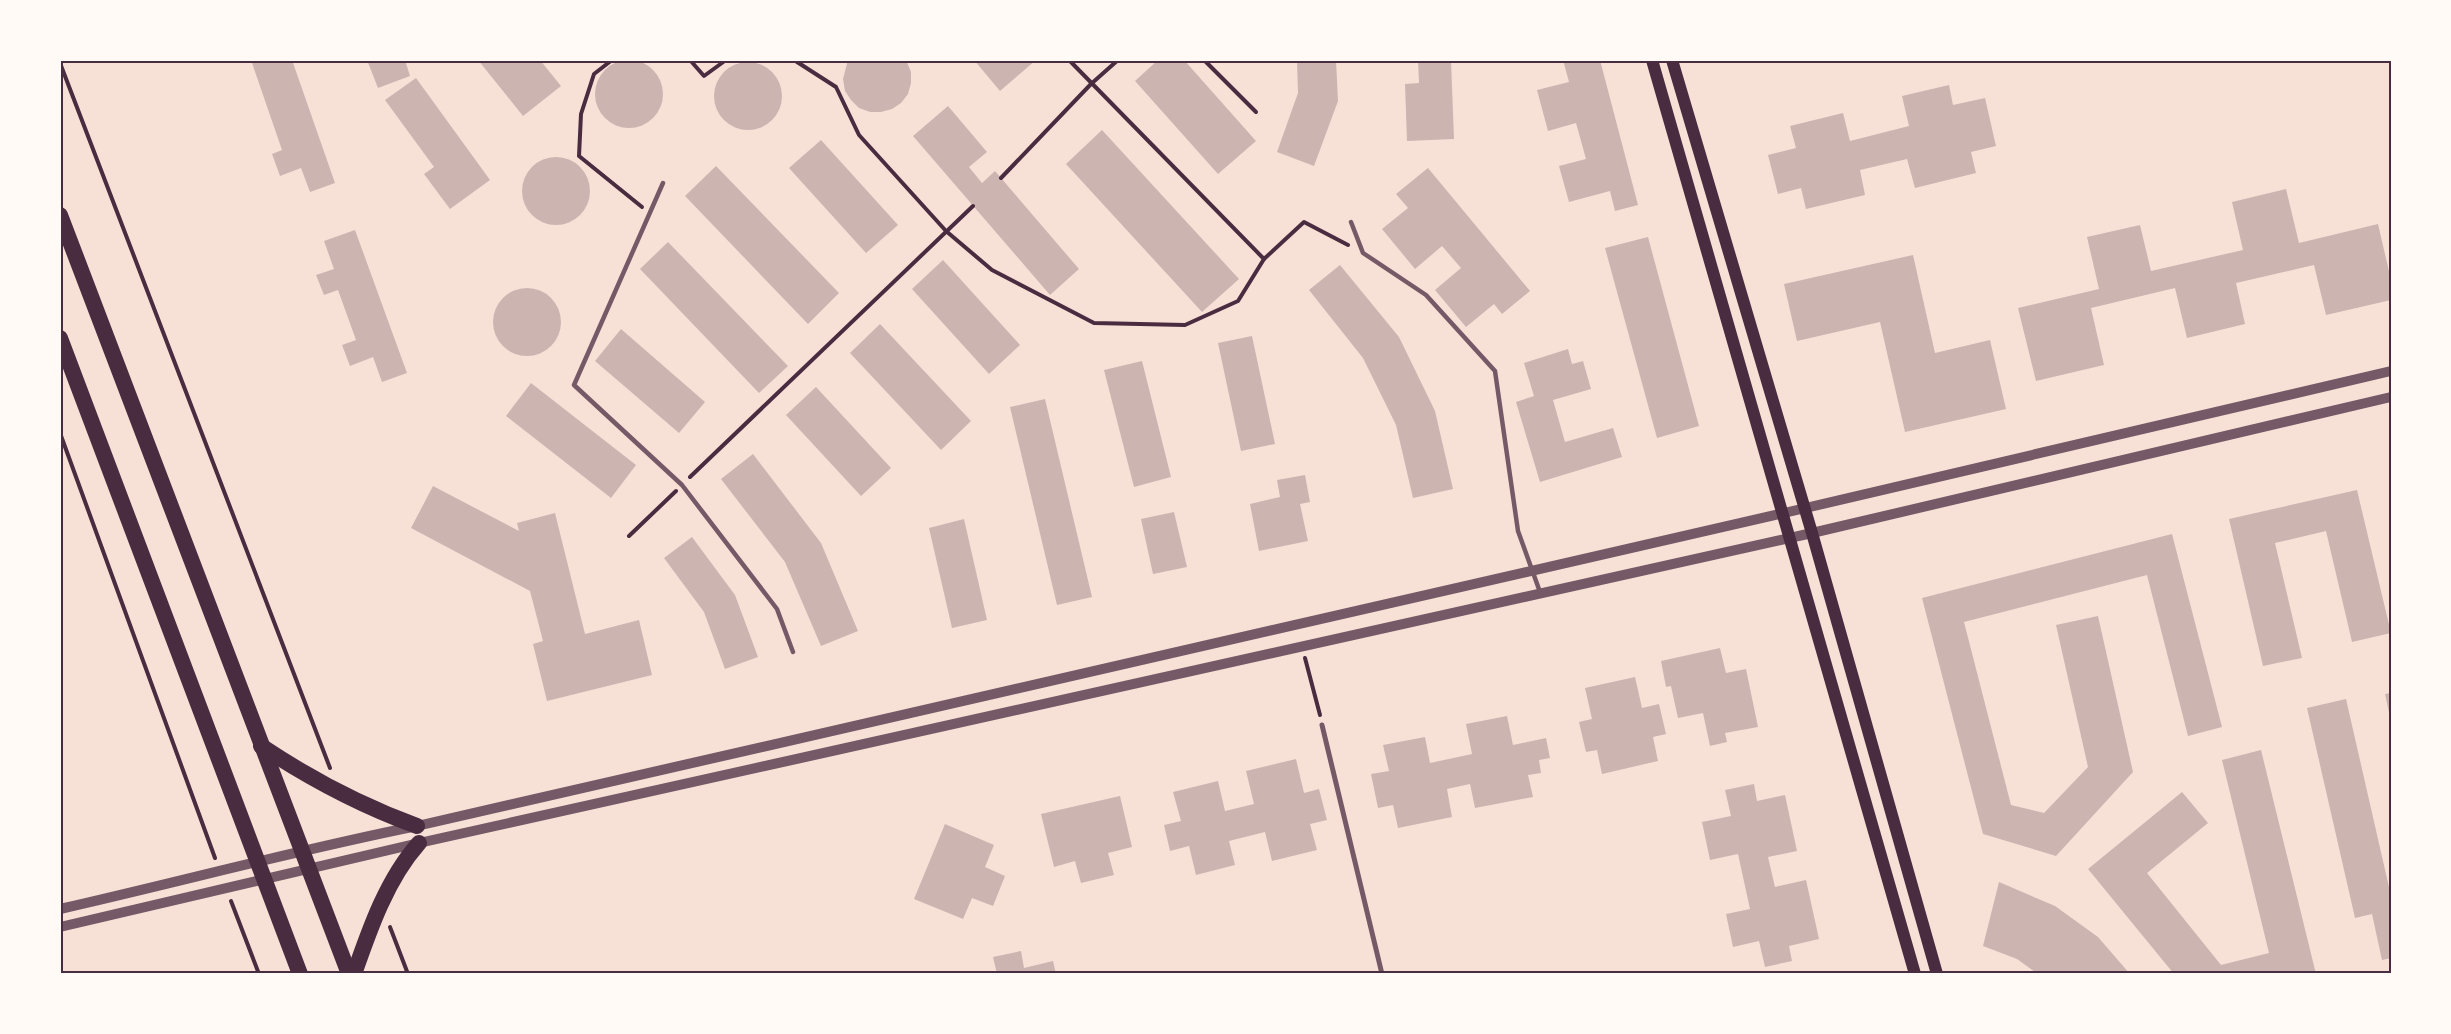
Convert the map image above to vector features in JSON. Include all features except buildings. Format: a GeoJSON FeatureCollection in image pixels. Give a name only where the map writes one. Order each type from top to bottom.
{"type":"FeatureCollection","features":[{"type":"Feature","properties":{"kind":"highway"},"geometry":{"type":"LineString","coordinates":[[60,216],[349,974]]}},
{"type":"Feature","properties":{"kind":"highway"},"geometry":{"type":"LineString","coordinates":[[60,338],[300,974]]}},
{"type":"Feature","properties":{"kind":"highway"},"geometry":{"type":"LineString","coordinates":[[261,746],[297,770],[389,816],[418,835],[370,928],[354,974]]}},
{"type":"Feature","properties":{"kind":"main road"},"geometry":{"type":"LineString","coordinates":[[1652,60],[1915,974]]}},
{"type":"Feature","properties":{"kind":"main road"},"geometry":{"type":"LineString","coordinates":[[1672,60],[1812,533],[1937,974]]}},
{"type":"Feature","properties":{"kind":"street"},"geometry":{"type":"LineString","coordinates":[[60,927],[265,880],[418,835],[1532,571],[2391,371]]}},
{"type":"Feature","properties":{"kind":"street"},"geometry":{"type":"LineString","coordinates":[[60,909],[301,850],[418,835],[1540,594],[1791,538],[2391,397]]}},
{"type":"Feature","properties":{"kind":"street"},"geometry":{"type":"LineString","coordinates":[[1322,725],[1382,974]]}},
{"type":"Feature","properties":{"kind":"lane"},"geometry":{"type":"LineString","coordinates":[[663,183],[574,385],[682,485],[777,609],[793,652]]}},
{"type":"Feature","properties":{"kind":"lane"},"geometry":{"type":"LineString","coordinates":[[1351,222],[1363,254],[1426,295],[1495,371],[1518,531],[1540,594]]}},
{"type":"Feature","properties":{"kind":"path"},"geometry":{"type":"LineString","coordinates":[[612,60],[594,74],[581,114],[579,156],[650,214]]}},
{"type":"Feature","properties":{"kind":"path"},"geometry":{"type":"LineString","coordinates":[[690,60],[704,76],[726,60]]}},
{"type":"Feature","properties":{"kind":"path"},"geometry":{"type":"LineString","coordinates":[[794,60],[836,87],[859,135],[946,231],[992,270],[1094,323],[1185,326],[1238,301],[1264,259],[1304,222],[1363,254]]}},
{"type":"Feature","properties":{"kind":"path"},"geometry":{"type":"LineString","coordinates":[[1069,60],[1264,259]]}},
{"type":"Feature","properties":{"kind":"path"},"geometry":{"type":"LineString","coordinates":[[1002,178],[1091,84],[1118,60]]}},
{"type":"Feature","properties":{"kind":"path"},"geometry":{"type":"LineString","coordinates":[[1204,60],[1256,112]]}},
{"type":"Feature","properties":{"kind":"path"},"geometry":{"type":"LineString","coordinates":[[60,63],[339,790]]}},
{"type":"Feature","properties":{"kind":"path"},"geometry":{"type":"LineString","coordinates":[[629,536],[973,206]]}},
{"type":"Feature","properties":{"kind":"path"},"geometry":{"type":"LineString","coordinates":[[60,433],[220,870]]}},
{"type":"Feature","properties":{"kind":"path"},"geometry":{"type":"LineString","coordinates":[[1302,646],[1322,725]]}},
{"type":"Feature","properties":{"kind":"path"},"geometry":{"type":"LineString","coordinates":[[226,889],[258,974]]}},
{"type":"Feature","properties":{"kind":"path"},"geometry":{"type":"LineString","coordinates":[[382,904],[408,974]]}}]}
